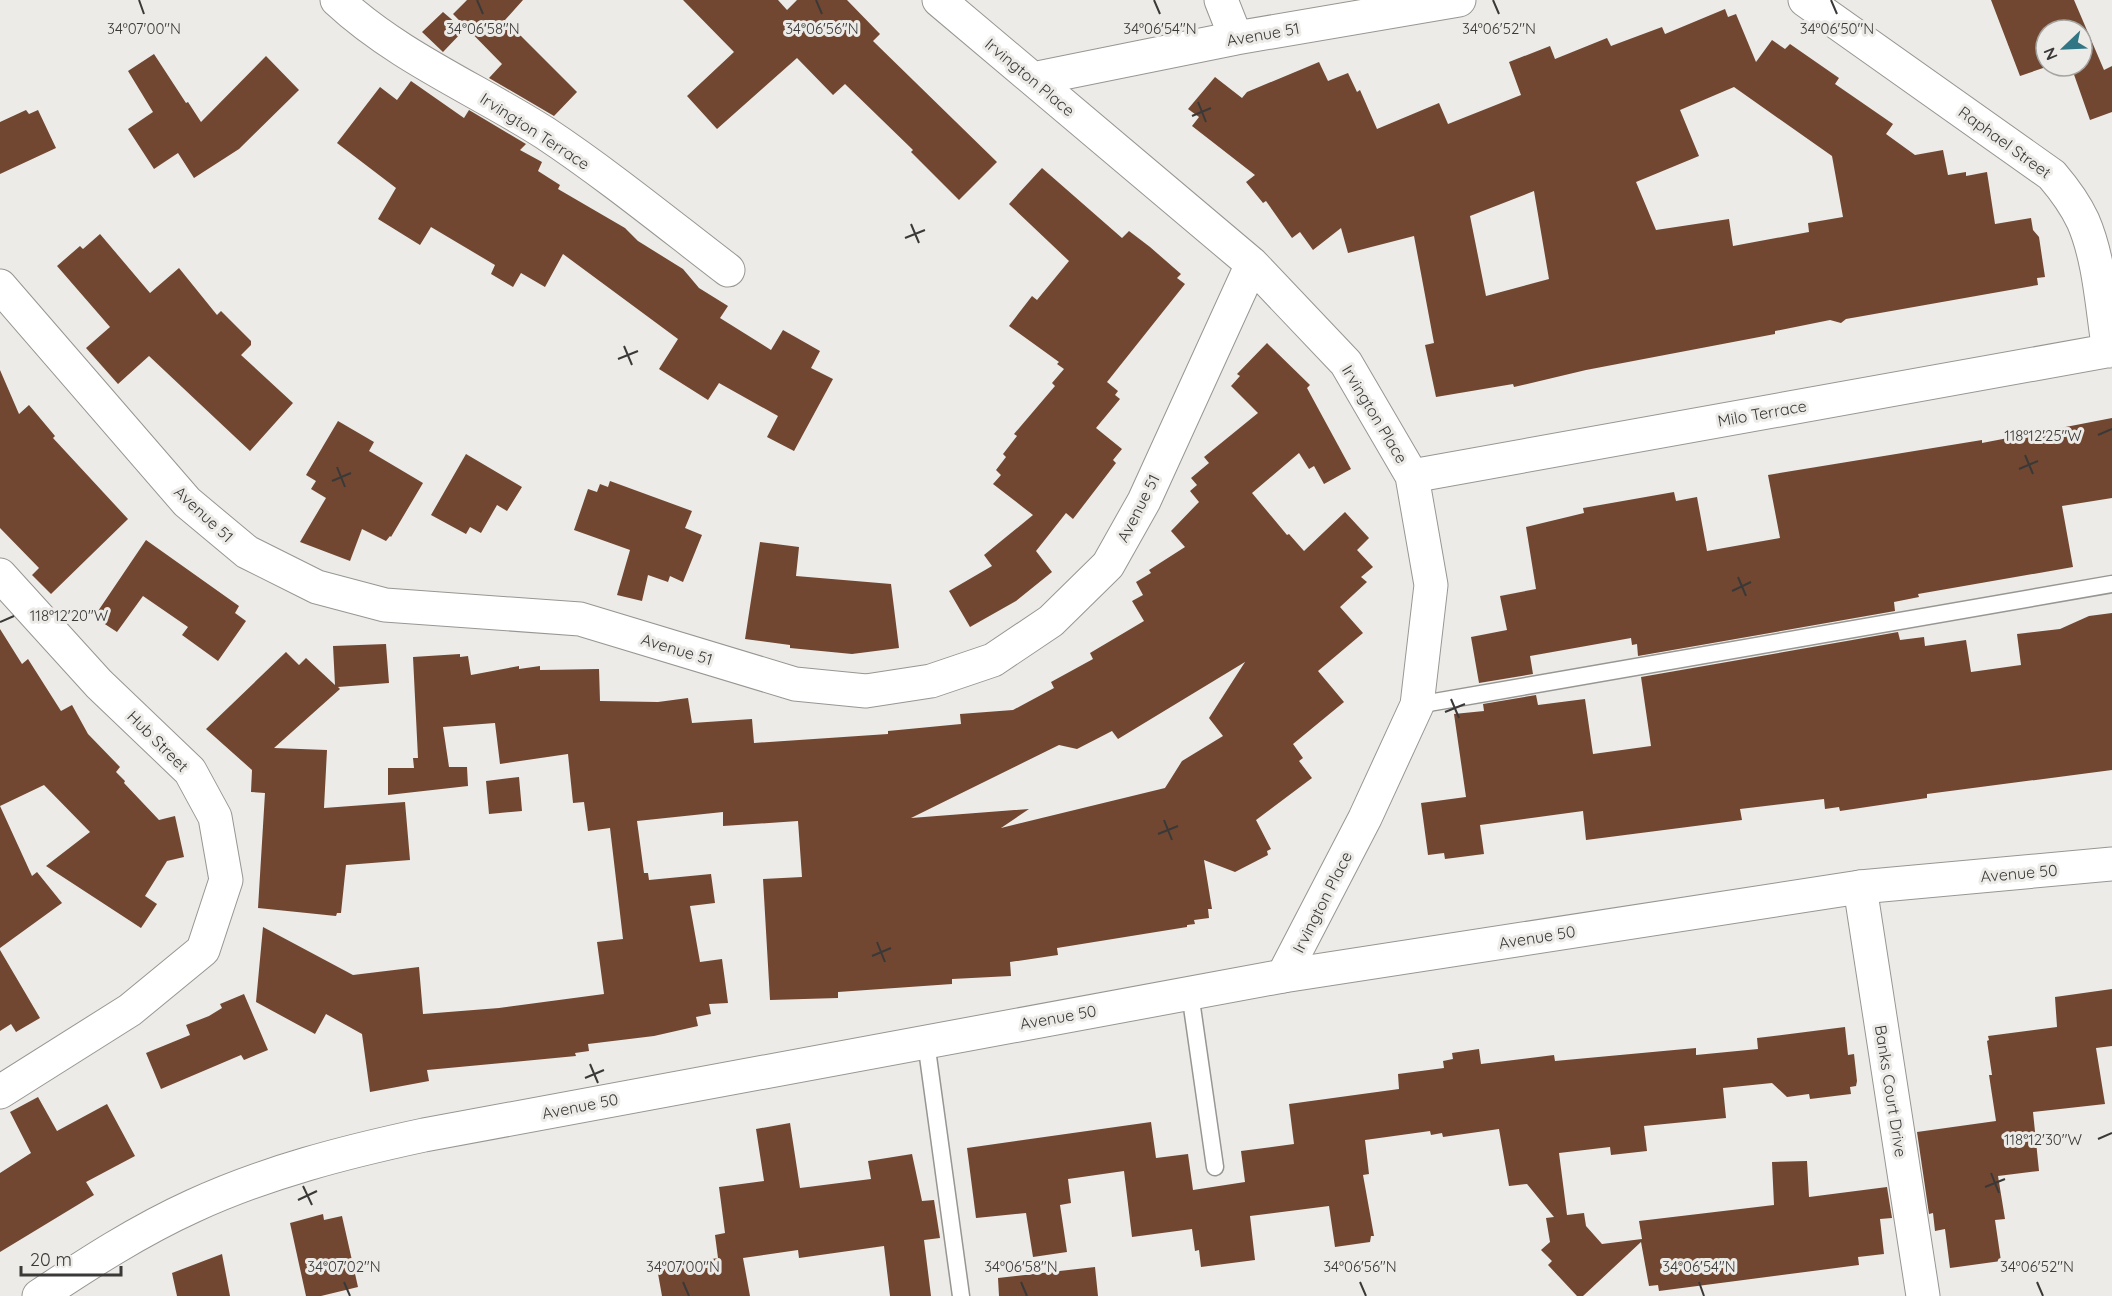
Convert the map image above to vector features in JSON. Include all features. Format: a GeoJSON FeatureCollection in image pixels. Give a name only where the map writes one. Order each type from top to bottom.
{"type":"FeatureCollection","features":[{"type":"Feature","properties":{"kind":"street","name":"Irvington Terrace"},"geometry":{"type":"LineString","coordinates":[[338,0],[356,17],[407,51],[545,134],[728,270]]}},
{"type":"Feature","properties":{"kind":"street","name":"Irvington Place"},"geometry":{"type":"LineString","coordinates":[[939,0],[1252,264],[1346,363],[1412,476],[1431,585],[1418,705],[1365,818],[1283,976]]}},
{"type":"Feature","properties":{"kind":"street"},"geometry":{"type":"LineString","coordinates":[[1221,0],[1236,38]]}},
{"type":"Feature","properties":{"kind":"street","name":"Avenue 51"},"geometry":{"type":"LineString","coordinates":[[1033,79],[1236,38],[1459,0]]}},
{"type":"Feature","properties":{"kind":"street","name":"Raphael Street"},"geometry":{"type":"LineString","coordinates":[[1805,0],[2052,175],[2069,196],[2084,222],[2095,267],[2110,350]]}},
{"type":"Feature","properties":{"kind":"street","name":"Avenue 51"},"geometry":{"type":"LineString","coordinates":[[1,290],[187,502],[247,552],[317,587],[385,605],[580,619],[795,684],[866,691],[931,681],[993,660],[1051,621],[1108,565],[1144,501],[1252,264]]}},
{"type":"Feature","properties":{"kind":"street","name":"Milo Terrace"},"geometry":{"type":"LineString","coordinates":[[1412,476],[2110,350]]}},
{"type":"Feature","properties":{"kind":"street","name":"Hub Street"},"geometry":{"type":"LineString","coordinates":[[0,574],[99,684],[190,771],[215,817],[226,880],[203,950],[130,1010],[0,1092]]}},
{"type":"Feature","properties":{"kind":"street","name":"Avenue 50"},"geometry":{"type":"LineString","coordinates":[[39,1296],[109,1250],[193,1206],[267,1177],[342,1153],[424,1135],[1283,976],[1860,887],[2112,864]]}},
{"type":"Feature","properties":{"kind":"street","name":"Banks Court Drive"},"geometry":{"type":"LineString","coordinates":[[1860,887],[1923,1296]]}},
{"type":"Feature","properties":{"kind":"lane"},"geometry":{"type":"LineString","coordinates":[[1418,705],[2112,584]]}},
{"type":"Feature","properties":{"kind":"lane"},"geometry":{"type":"LineString","coordinates":[[1190,993],[1215,1167]]}},
{"type":"Feature","properties":{"kind":"lane"},"geometry":{"type":"LineString","coordinates":[[926,1042],[961,1296]]}},
{"type":"Feature","properties":{"kind":"building"},"geometry":{"type":"Polygon","coordinates":[[[467,0],[523,0],[505,20],[577,92],[554,116],[489,78],[502,64],[453,14],[467,0]]]}},
{"type":"Feature","properties":{"kind":"building"},"geometry":{"type":"Polygon","coordinates":[[[683,0],[778,0],[787,10],[797,0],[847,0],[880,34],[873,41],[997,162],[959,200],[911,152],[913,150],[845,84],[833,95],[797,58],[717,129],[687,96],[734,52],[683,0]]]}},
{"type":"Feature","properties":{"kind":"building"},"geometry":{"type":"Polygon","coordinates":[[[1991,0],[2074,0],[2082,18],[2034,18],[2034,71],[2020,76],[1991,0]]]}},
{"type":"Feature","properties":{"kind":"building"},"geometry":{"type":"Polygon","coordinates":[[[1725,9],[1728,17],[1736,14],[1756,62],[1772,40],[1785,49],[1790,44],[1839,78],[1835,84],[1893,124],[1886,134],[1915,155],[1943,150],[1948,175],[1966,172],[1966,176],[1987,172],[1995,224],[2031,218],[2033,230],[2039,237],[2045,277],[2037,278],[2038,285],[1846,319],[1841,323],[1830,320],[1775,331],[1775,334],[1586,370],[1514,387],[1513,384],[1436,397],[1425,345],[1434,343],[1414,236],[1348,253],[1341,228],[1313,250],[1300,232],[1292,238],[1266,201],[1263,203],[1246,182],[1255,175],[1192,126],[1199,117],[1188,109],[1215,77],[1242,98],[1247,92],[1319,62],[1328,81],[1348,73],[1357,92],[1360,90],[1377,129],[1439,103],[1448,124],[1521,95],[1509,62],[1550,46],[1555,59],[1607,38],[1611,46],[1662,27],[1665,34],[1725,9]],[[1734,87],[1680,110],[1699,156],[1636,182],[1656,230],[1729,219],[1733,246],[1809,232],[1808,223],[1843,217],[1832,156],[1734,87]],[[1534,191],[1470,216],[1486,296],[1549,279],[1534,191]]]}},
{"type":"Feature","properties":{"kind":"building"},"geometry":{"type":"Polygon","coordinates":[[[443,12],[464,30],[443,52],[422,32],[443,12]]]}},
{"type":"Feature","properties":{"kind":"building"},"geometry":{"type":"Polygon","coordinates":[[[2094,47],[2104,70],[2112,66],[2112,112],[2090,120],[2075,78],[2094,78],[2094,47]]]}},
{"type":"Feature","properties":{"kind":"building"},"geometry":{"type":"Polygon","coordinates":[[[154,54],[201,122],[266,56],[299,90],[239,149],[194,178],[178,153],[154,169],[128,129],[153,112],[128,71],[154,54]]]}},
{"type":"Feature","properties":{"kind":"building"},"geometry":{"type":"Polygon","coordinates":[[[411,81],[464,118],[469,110],[526,144],[520,150],[542,162],[538,171],[560,185],[558,189],[625,228],[638,241],[683,269],[699,288],[728,306],[720,318],[771,350],[783,330],[820,351],[811,368],[833,379],[794,451],[767,437],[778,416],[719,383],[708,400],[659,369],[678,339],[563,254],[545,287],[521,273],[513,287],[491,274],[495,265],[431,227],[420,245],[378,219],[396,188],[337,143],[380,87],[397,100],[411,81]]]}},
{"type":"Feature","properties":{"kind":"building"},"geometry":{"type":"Polygon","coordinates":[[[26,110],[29,114],[38,110],[56,148],[0,174],[0,122],[26,110]]]}},
{"type":"Feature","properties":{"kind":"building"},"geometry":{"type":"Polygon","coordinates":[[[1042,168],[1122,238],[1129,231],[1150,247],[1181,274],[1177,278],[1185,284],[1107,382],[1118,391],[1115,395],[1120,399],[1096,428],[1122,449],[1113,460],[1116,463],[1073,519],[1066,513],[1036,551],[1052,572],[1016,601],[970,627],[949,591],[992,566],[984,555],[1033,515],[993,484],[1001,475],[996,470],[1006,457],[1003,454],[1017,436],[1014,434],[1055,386],[1052,383],[1064,369],[1057,364],[1059,362],[1009,326],[1032,296],[1037,300],[1069,261],[1009,204],[1042,168]]]}},
{"type":"Feature","properties":{"kind":"building"},"geometry":{"type":"Polygon","coordinates":[[[100,234],[150,293],[179,268],[217,315],[221,311],[251,341],[251,345],[241,355],[293,403],[250,451],[149,356],[118,384],[86,348],[110,327],[57,266],[80,246],[83,249],[100,234]]]}},
{"type":"Feature","properties":{"kind":"building"},"geometry":{"type":"Polygon","coordinates":[[[1267,343],[1310,385],[1307,388],[1351,469],[1324,484],[1314,466],[1309,469],[1299,453],[1252,493],[1287,535],[1289,534],[1304,551],[1345,512],[1369,538],[1357,550],[1373,567],[1361,577],[1367,582],[1340,607],[1363,633],[1318,671],[1344,702],[1293,744],[1303,758],[1299,761],[1312,778],[1256,820],[1271,849],[1267,851],[1268,855],[1235,872],[1204,860],[1212,909],[1208,909],[1209,918],[1194,920],[1195,924],[1187,925],[1187,927],[1057,948],[1058,955],[1010,962],[1011,976],[952,979],[952,984],[838,992],[838,998],[770,1000],[763,879],[802,877],[798,821],[723,826],[723,812],[637,821],[644,873],[648,873],[649,880],[711,874],[715,903],[690,906],[700,962],[722,959],[728,1003],[709,1004],[711,1014],[696,1017],[698,1026],[654,1036],[588,1044],[589,1051],[575,1053],[576,1056],[427,1070],[429,1081],[370,1092],[362,1034],[326,1014],[315,1034],[256,1002],[263,927],[353,975],[419,967],[423,1014],[499,1008],[604,994],[597,942],[623,939],[610,828],[588,831],[584,802],[573,803],[568,754],[500,764],[495,723],[443,727],[449,767],[467,767],[468,786],[388,795],[388,768],[414,768],[413,758],[418,758],[413,657],[460,654],[460,657],[468,656],[471,675],[519,666],[519,669],[540,666],[540,670],[599,669],[600,701],[658,702],[688,698],[692,723],[752,719],[754,743],[888,734],[888,731],[961,724],[960,714],[1013,710],[1054,688],[1051,682],[1093,659],[1090,653],[1144,621],[1132,601],[1143,595],[1136,582],[1151,573],[1149,570],[1185,547],[1171,531],[1199,502],[1190,491],[1197,485],[1191,478],[1209,463],[1204,457],[1258,413],[1231,386],[1240,376],[1237,374],[1267,343]],[[1245,662],[1118,739],[1112,731],[1077,749],[1059,745],[911,818],[1029,809],[1001,828],[1165,788],[1182,761],[1223,736],[1209,718],[1245,662]]]}},
{"type":"Feature","properties":{"kind":"building"},"geometry":{"type":"Polygon","coordinates":[[[0,370],[19,414],[29,405],[55,436],[53,438],[128,519],[51,594],[32,575],[39,568],[0,528],[0,370]]]}},
{"type":"Feature","properties":{"kind":"building"},"geometry":{"type":"Polygon","coordinates":[[[2112,418],[2112,498],[2062,506],[2073,567],[1918,594],[1919,597],[1894,602],[1895,611],[1638,656],[1637,644],[1632,645],[1631,638],[1530,656],[1533,674],[1479,683],[1471,637],[1507,630],[1500,596],[1536,589],[1526,527],[1584,513],[1583,508],[1674,492],[1676,501],[1697,497],[1707,551],[1780,538],[1768,475],[1982,440],[1982,443],[2112,418]]]}},
{"type":"Feature","properties":{"kind":"building"},"geometry":{"type":"Polygon","coordinates":[[[338,421],[374,442],[369,451],[423,483],[391,537],[386,541],[362,529],[350,561],[300,542],[326,498],[311,489],[316,481],[306,475],[338,421]]]}},
{"type":"Feature","properties":{"kind":"building"},"geometry":{"type":"Polygon","coordinates":[[[466,454],[522,487],[507,511],[497,505],[481,533],[470,527],[466,534],[431,515],[466,454]]]}},
{"type":"Feature","properties":{"kind":"building"},"geometry":{"type":"Polygon","coordinates":[[[610,481],[692,511],[685,528],[702,535],[683,582],[670,576],[668,582],[648,575],[642,601],[617,595],[630,550],[574,530],[588,489],[597,492],[600,484],[608,487],[610,481]]]}},
{"type":"Feature","properties":{"kind":"building"},"geometry":{"type":"Polygon","coordinates":[[[146,540],[239,606],[235,613],[246,621],[218,661],[182,635],[188,627],[143,596],[117,632],[94,617],[146,540]]]}},
{"type":"Feature","properties":{"kind":"building"},"geometry":{"type":"Polygon","coordinates":[[[760,542],[799,547],[796,576],[891,584],[899,648],[852,654],[790,648],[790,645],[745,639],[760,542]]]}},
{"type":"Feature","properties":{"kind":"building"},"geometry":{"type":"Polygon","coordinates":[[[2112,613],[2112,770],[1927,794],[1927,798],[1840,811],[1839,807],[1825,809],[1824,799],[1740,809],[1742,820],[1586,840],[1583,811],[1480,825],[1484,854],[1445,859],[1444,853],[1428,855],[1421,803],[1466,797],[1454,714],[1484,711],[1483,704],[1536,695],[1538,705],[1585,699],[1593,754],[1651,746],[1641,677],[1898,632],[1900,640],[1924,637],[1925,646],[1966,640],[1971,672],[2021,665],[2017,634],[2060,629],[2089,616],[2112,613]]]}},
{"type":"Feature","properties":{"kind":"building"},"geometry":{"type":"Polygon","coordinates":[[[0,629],[22,664],[28,659],[61,711],[72,705],[88,734],[120,767],[116,772],[125,781],[124,783],[159,820],[175,816],[184,857],[167,861],[145,896],[157,904],[141,928],[46,866],[90,832],[44,785],[0,806],[0,629]]]}},
{"type":"Feature","properties":{"kind":"building"},"geometry":{"type":"Polygon","coordinates":[[[386,644],[389,683],[338,687],[340,689],[274,748],[327,750],[324,808],[405,802],[410,860],[346,865],[341,913],[337,913],[336,916],[258,908],[265,793],[251,792],[252,770],[206,729],[286,652],[299,665],[306,658],[335,685],[333,646],[386,644]]]}},
{"type":"Feature","properties":{"kind":"building"},"geometry":{"type":"Polygon","coordinates":[[[519,777],[522,811],[489,814],[486,781],[519,777]]]}},
{"type":"Feature","properties":{"kind":"building"},"geometry":{"type":"Polygon","coordinates":[[[0,806],[32,876],[37,872],[62,903],[0,948],[0,806]]]}},
{"type":"Feature","properties":{"kind":"building"},"geometry":{"type":"Polygon","coordinates":[[[0,950],[40,1018],[16,1032],[11,1024],[0,1031],[0,950]]]}},
{"type":"Feature","properties":{"kind":"building"},"geometry":{"type":"Polygon","coordinates":[[[2112,989],[2112,1046],[2096,1048],[2105,1104],[2033,1112],[2039,1171],[1998,1176],[2005,1219],[1995,1220],[2001,1261],[1950,1268],[1945,1229],[1935,1231],[1933,1213],[1929,1214],[1917,1132],[1996,1121],[1989,1075],[1992,1075],[1988,1036],[2057,1027],[2055,997],[2112,989]]]}},
{"type":"Feature","properties":{"kind":"building"},"geometry":{"type":"Polygon","coordinates":[[[244,994],[268,1050],[244,1060],[241,1055],[161,1089],[146,1053],[190,1035],[186,1025],[209,1016],[222,1008],[220,1004],[244,994]]]}},
{"type":"Feature","properties":{"kind":"building"},"geometry":{"type":"Polygon","coordinates":[[[1845,1027],[1848,1055],[1854,1054],[1857,1081],[1856,1086],[1850,1087],[1851,1094],[1810,1099],[1809,1094],[1787,1097],[1772,1083],[1723,1088],[1726,1118],[1644,1126],[1647,1151],[1611,1155],[1610,1147],[1559,1153],[1567,1215],[1584,1213],[1586,1226],[1602,1244],[1642,1239],[1639,1221],[1774,1205],[1772,1162],[1807,1161],[1809,1197],[1887,1187],[1892,1218],[1880,1219],[1884,1254],[1858,1257],[1859,1265],[1659,1291],[1658,1285],[1649,1286],[1641,1242],[1583,1296],[1577,1296],[1548,1265],[1552,1261],[1541,1250],[1550,1242],[1546,1218],[1554,1217],[1527,1184],[1509,1186],[1499,1129],[1443,1137],[1442,1133],[1431,1135],[1430,1131],[1365,1140],[1369,1174],[1363,1175],[1374,1236],[1371,1236],[1370,1242],[1335,1247],[1329,1206],[1250,1216],[1255,1260],[1201,1267],[1199,1250],[1195,1251],[1192,1229],[1132,1237],[1124,1171],[1068,1179],[1071,1203],[1060,1205],[1067,1252],[1033,1257],[1026,1213],[976,1218],[967,1148],[1151,1122],[1156,1158],[1188,1154],[1193,1190],[1245,1182],[1241,1151],[1294,1144],[1289,1104],[1399,1089],[1398,1074],[1444,1068],[1443,1061],[1453,1059],[1452,1053],[1479,1049],[1481,1064],[1554,1055],[1555,1061],[1696,1048],[1696,1055],[1758,1049],[1757,1038],[1845,1027]]]}},
{"type":"Feature","properties":{"kind":"building"},"geometry":{"type":"Polygon","coordinates":[[[38,1097],[57,1131],[107,1104],[135,1156],[86,1182],[94,1195],[0,1252],[0,1173],[31,1153],[10,1112],[38,1097]]]}},
{"type":"Feature","properties":{"kind":"building"},"geometry":{"type":"Polygon","coordinates":[[[790,1123],[800,1188],[871,1179],[868,1161],[912,1154],[922,1201],[934,1200],[940,1238],[924,1240],[931,1296],[890,1296],[884,1246],[799,1258],[798,1250],[743,1258],[750,1296],[662,1296],[657,1268],[718,1258],[715,1235],[725,1233],[719,1187],[764,1181],[756,1129],[790,1123]]]}},
{"type":"Feature","properties":{"kind":"building"},"geometry":{"type":"Polygon","coordinates":[[[323,1214],[324,1220],[342,1216],[358,1287],[321,1296],[306,1296],[290,1223],[323,1214]]]}},
{"type":"Feature","properties":{"kind":"building"},"geometry":{"type":"Polygon","coordinates":[[[222,1254],[230,1296],[177,1296],[172,1273],[222,1254]]]}},
{"type":"Feature","properties":{"kind":"building"},"geometry":{"type":"Polygon","coordinates":[[[1095,1267],[1098,1296],[999,1296],[998,1278],[1095,1267]]]}}]}
